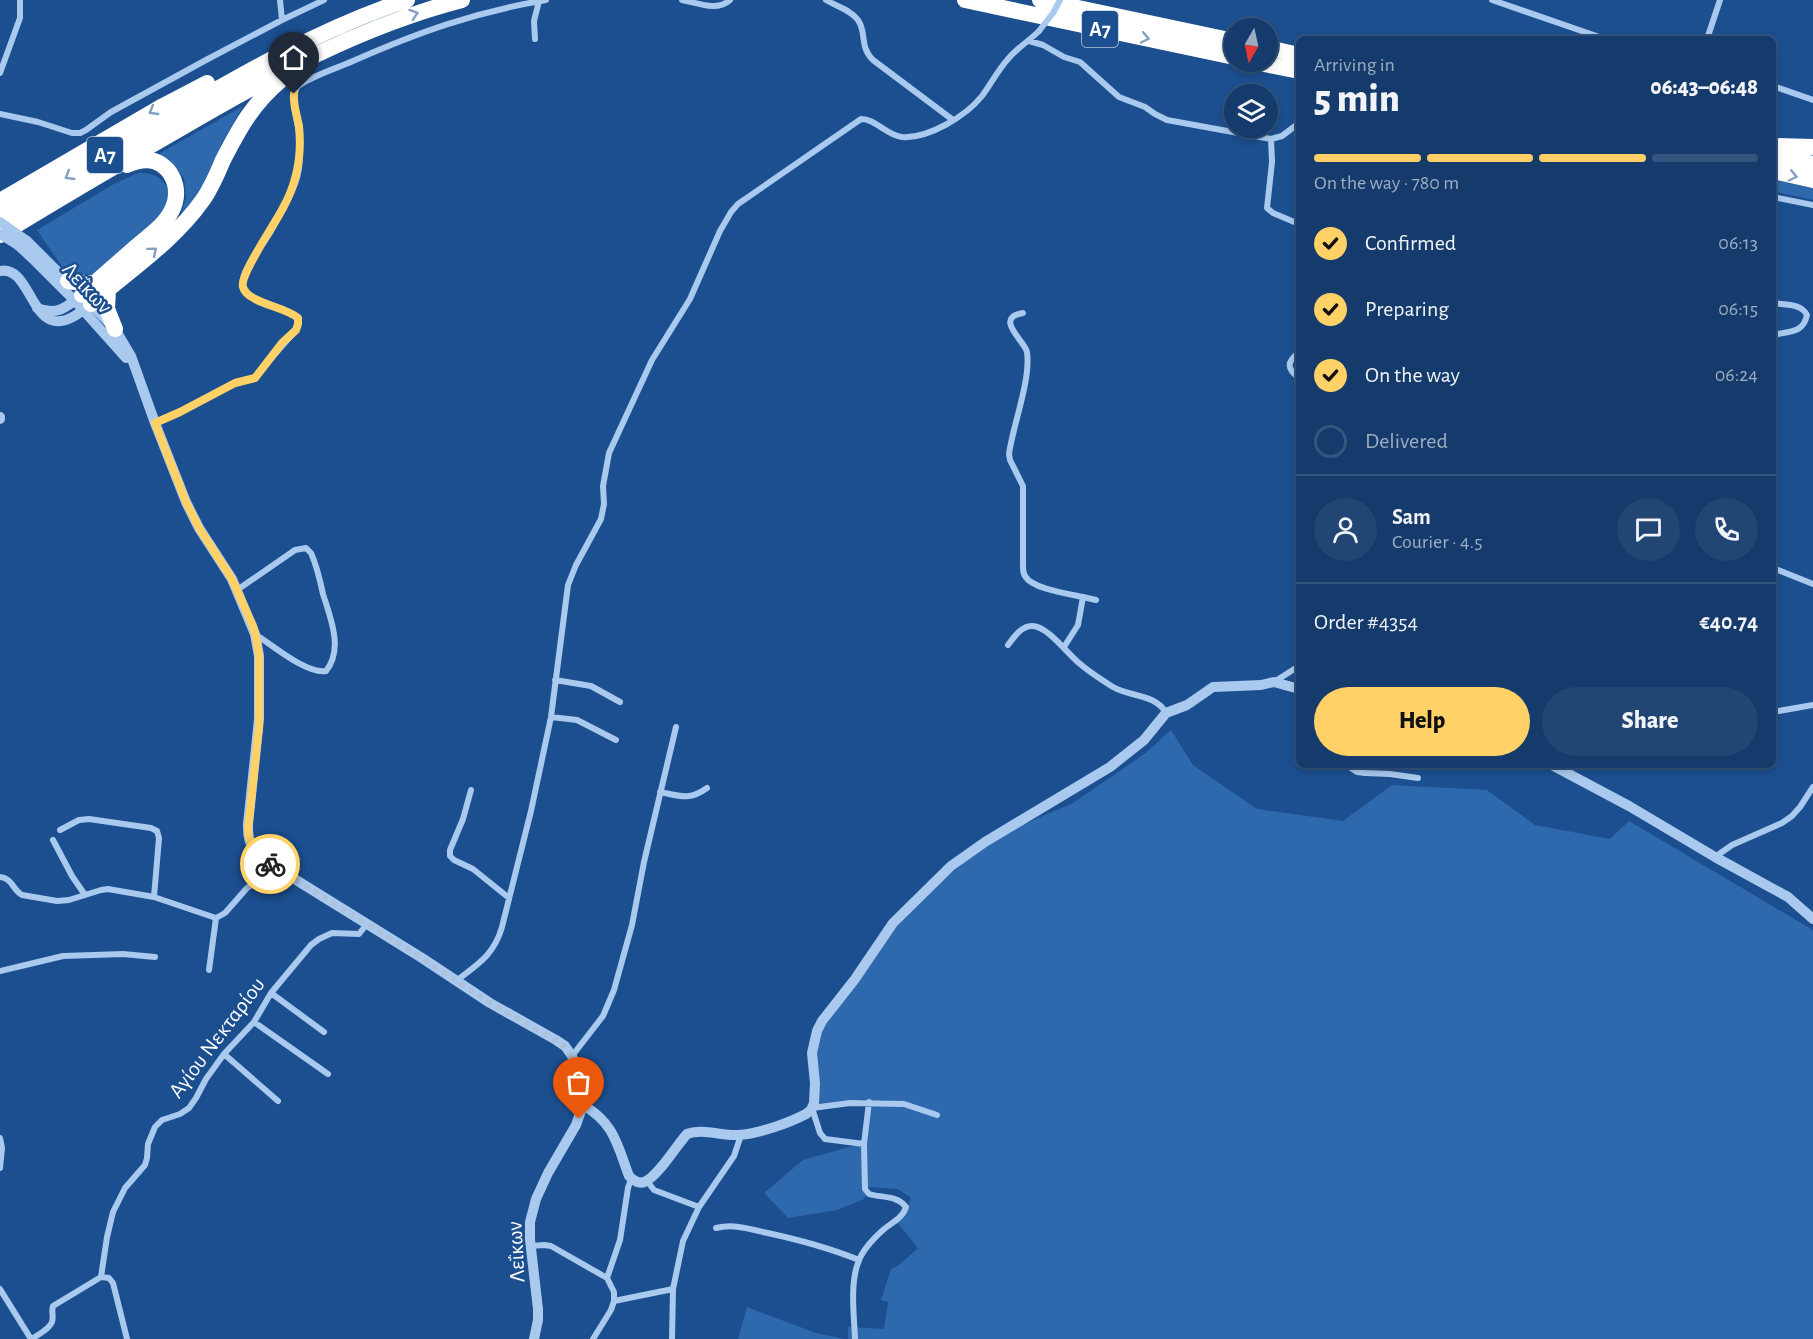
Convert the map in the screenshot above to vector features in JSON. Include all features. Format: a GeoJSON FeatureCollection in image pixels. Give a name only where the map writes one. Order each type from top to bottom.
{"type":"FeatureCollection","features":[{"type":"Feature","properties":{"kind":"highway","name":"Α7"},"geometry":{"type":"LineString","coordinates":[[0,235],[77,188],[407,0]]}},
{"type":"Feature","properties":{"kind":"highway","name":"Α7"},"geometry":{"type":"LineString","coordinates":[[0,217],[298,45],[363,25],[462,0]]}},
{"type":"Feature","properties":{"kind":"highway","name":"Α7"},"geometry":{"type":"LineString","coordinates":[[965,0],[1224,55]]}},
{"type":"Feature","properties":{"kind":"highway","name":"Α7"},"geometry":{"type":"LineString","coordinates":[[1040,0],[1224,39]]}},
{"type":"Feature","properties":{"kind":"highway"},"geometry":{"type":"LineString","coordinates":[[0,201],[187,93],[335,24],[363,25]]}},
{"type":"Feature","properties":{"kind":"highway"},"geometry":{"type":"LineString","coordinates":[[68,281],[101,286],[170,238],[203,200],[247,117],[263,95],[285,77],[363,25]]}},
{"type":"Feature","properties":{"kind":"highway"},"geometry":{"type":"LineString","coordinates":[[1278,50],[1296,54]]}},
{"type":"Feature","properties":{"kind":"highway"},"geometry":{"type":"LineString","coordinates":[[1278,67],[1296,70]]}},
{"type":"Feature","properties":{"kind":"highway"},"geometry":{"type":"LineString","coordinates":[[1776,147],[1813,147]]}},
{"type":"Feature","properties":{"kind":"highway"},"geometry":{"type":"LineString","coordinates":[[1776,156],[1813,164]]}},
{"type":"Feature","properties":{"kind":"highway"},"geometry":{"type":"LineString","coordinates":[[77,188],[133,162],[145,160],[164,166],[176,186],[175,202],[160,227],[83,303]]}},
{"type":"Feature","properties":{"kind":"highway"},"geometry":{"type":"LineString","coordinates":[[1776,172],[1813,180]]}},
{"type":"Feature","properties":{"kind":"highway"},"geometry":{"type":"LineString","coordinates":[[101,286],[115,329]]}},
{"type":"Feature","properties":{"kind":"street"},"geometry":{"type":"LineString","coordinates":[[0,73],[20,18],[20,0]]}},
{"type":"Feature","properties":{"kind":"street"},"geometry":{"type":"LineString","coordinates":[[280,0],[282,20]]}},
{"type":"Feature","properties":{"kind":"street"},"geometry":{"type":"LineString","coordinates":[[0,114],[38,122],[72,133],[86,130],[111,112],[282,20],[324,0]]}},
{"type":"Feature","properties":{"kind":"street"},"geometry":{"type":"LineString","coordinates":[[155,423],[235,383],[255,378],[282,343],[296,330],[298,318],[292,313],[252,297],[242,286],[246,270],[270,233],[296,182],[300,149],[294,94],[298,86],[407,37],[476,15],[546,0]]}},
{"type":"Feature","properties":{"kind":"street"},"geometry":{"type":"LineString","coordinates":[[682,0],[715,7],[730,0]]}},
{"type":"Feature","properties":{"kind":"street"},"geometry":{"type":"LineString","coordinates":[[826,0],[857,19],[862,30],[864,48],[873,60],[952,120]]}},
{"type":"Feature","properties":{"kind":"street"},"geometry":{"type":"LineString","coordinates":[[456,981],[481,962],[494,948],[499,938],[531,811],[551,717],[568,585],[601,519],[604,504],[603,486],[609,453],[652,360],[690,299],[720,231],[731,212],[738,204],[861,120],[873,122],[884,130],[901,137],[923,134],[964,113],[977,102],[1008,58],[1039,31],[1060,0]]}},
{"type":"Feature","properties":{"kind":"street"},"geometry":{"type":"LineString","coordinates":[[1492,0],[1596,36]]}},
{"type":"Feature","properties":{"kind":"street"},"geometry":{"type":"LineString","coordinates":[[1708,36],[1720,0]]}},
{"type":"Feature","properties":{"kind":"street"},"geometry":{"type":"LineString","coordinates":[[535,39],[534,21],[539,1]]}},
{"type":"Feature","properties":{"kind":"street"},"geometry":{"type":"LineString","coordinates":[[1029,41],[1080,62],[1119,97],[1140,104],[1160,117],[1271,139],[1282,136],[1296,125]]}},
{"type":"Feature","properties":{"kind":"street"},"geometry":{"type":"LineString","coordinates":[[1776,87],[1813,100]]}},
{"type":"Feature","properties":{"kind":"street"},"geometry":{"type":"LineString","coordinates":[[1271,139],[1272,162],[1267,208],[1296,223]]}},
{"type":"Feature","properties":{"kind":"street"},"geometry":{"type":"LineString","coordinates":[[1776,198],[1813,205]]}},
{"type":"Feature","properties":{"kind":"street","name":"Λεΐκων"},"geometry":{"type":"LineString","coordinates":[[0,222],[68,281],[138,376]]}},
{"type":"Feature","properties":{"kind":"street","name":"Λεΐκων"},"geometry":{"type":"LineString","coordinates":[[0,235],[22,243],[33,259],[115,329],[131,356],[189,510],[226,568],[237,590],[255,634],[259,656],[259,719],[248,834],[254,851],[279,870],[422,958],[490,1003],[556,1040],[565,1046],[572,1056],[584,1091],[583,1104],[576,1125],[548,1173],[532,1210],[529,1227],[538,1309],[533,1338]]}},
{"type":"Feature","properties":{"kind":"street"},"geometry":{"type":"LineString","coordinates":[[0,272],[10,271],[19,278],[36,308],[44,316],[57,321],[70,319],[83,303]]}},
{"type":"Feature","properties":{"kind":"street"},"geometry":{"type":"LineString","coordinates":[[1776,303],[1796,306],[1804,309],[1807,315],[1802,327],[1776,334]]}},
{"type":"Feature","properties":{"kind":"street"},"geometry":{"type":"LineString","coordinates":[[1023,313],[1013,317],[1010,325],[1011,330],[1025,345],[1027,356],[1022,394],[1009,454],[1023,486],[1025,577],[1044,588],[1096,600]]}},
{"type":"Feature","properties":{"kind":"street"},"geometry":{"type":"LineString","coordinates":[[1296,354],[1291,358],[1289,366],[1296,375]]}},
{"type":"Feature","properties":{"kind":"street"},"geometry":{"type":"LineString","coordinates":[[237,590],[295,550],[306,548],[311,553],[333,629],[334,655],[331,665],[326,671],[315,670],[255,634]]}},
{"type":"Feature","properties":{"kind":"street"},"geometry":{"type":"LineString","coordinates":[[1776,569],[1813,584]]}},
{"type":"Feature","properties":{"kind":"street"},"geometry":{"type":"LineString","coordinates":[[1064,647],[1078,625],[1083,597]]}},
{"type":"Feature","properties":{"kind":"street"},"geometry":{"type":"LineString","coordinates":[[1008,645],[1022,629],[1028,626],[1042,629],[1083,666],[1114,688],[1158,703],[1166,713]]}},
{"type":"Feature","properties":{"kind":"street"},"geometry":{"type":"LineString","coordinates":[[864,1144],[825,1139],[820,1133],[812,1108],[815,1083],[812,1053],[820,1025],[897,920],[939,877],[964,856],[1110,767],[1144,740],[1166,713],[1187,705],[1213,687],[1274,682],[1296,668]]}},
{"type":"Feature","properties":{"kind":"street"},"geometry":{"type":"LineString","coordinates":[[555,680],[591,686],[620,702]]}},
{"type":"Feature","properties":{"kind":"street"},"geometry":{"type":"LineString","coordinates":[[1274,682],[1296,688]]}},
{"type":"Feature","properties":{"kind":"street"},"geometry":{"type":"LineString","coordinates":[[1776,711],[1813,705]]}},
{"type":"Feature","properties":{"kind":"street"},"geometry":{"type":"LineString","coordinates":[[551,717],[577,720],[616,740]]}},
{"type":"Feature","properties":{"kind":"street"},"geometry":{"type":"LineString","coordinates":[[572,1056],[598,1023],[614,990],[632,925],[644,862],[676,727]]}},
{"type":"Feature","properties":{"kind":"street"},"geometry":{"type":"LineString","coordinates":[[1351,768],[1357,772],[1418,778]]}},
{"type":"Feature","properties":{"kind":"street"},"geometry":{"type":"LineString","coordinates":[[1558,768],[1788,897],[1813,919]]}},
{"type":"Feature","properties":{"kind":"street"},"geometry":{"type":"LineString","coordinates":[[1715,857],[1741,840],[1782,823],[1792,816],[1813,787]]}},
{"type":"Feature","properties":{"kind":"street"},"geometry":{"type":"LineString","coordinates":[[660,792],[684,797],[697,795],[707,788]]}},
{"type":"Feature","properties":{"kind":"street"},"geometry":{"type":"LineString","coordinates":[[471,790],[460,829],[450,850],[450,856],[473,869],[509,898]]}},
{"type":"Feature","properties":{"kind":"street"},"geometry":{"type":"LineString","coordinates":[[60,830],[79,820],[89,819],[151,828],[157,831],[159,838],[154,897]]}},
{"type":"Feature","properties":{"kind":"street"},"geometry":{"type":"LineString","coordinates":[[53,840],[85,895]]}},
{"type":"Feature","properties":{"kind":"street"},"geometry":{"type":"LineString","coordinates":[[0,878],[10,881],[22,895],[57,901],[108,889],[154,897],[216,918],[225,913],[247,888],[270,878],[279,870]]}},
{"type":"Feature","properties":{"kind":"street"},"geometry":{"type":"LineString","coordinates":[[209,970],[216,918]]}},
{"type":"Feature","properties":{"kind":"street","name":"Αγίου Νεκταρίου"},"geometry":{"type":"LineString","coordinates":[[101,1276],[113,1212],[125,1188],[145,1165],[148,1144],[155,1127],[162,1120],[180,1114],[189,1108],[224,1054],[254,1022],[271,993],[315,942],[332,933],[359,934],[367,924]]}},
{"type":"Feature","properties":{"kind":"street"},"geometry":{"type":"LineString","coordinates":[[0,971],[49,959],[87,954],[154,957]]}},
{"type":"Feature","properties":{"kind":"street"},"geometry":{"type":"LineString","coordinates":[[271,993],[324,1032]]}},
{"type":"Feature","properties":{"kind":"street"},"geometry":{"type":"LineString","coordinates":[[254,1022],[328,1074]]}},
{"type":"Feature","properties":{"kind":"street"},"geometry":{"type":"LineString","coordinates":[[224,1054],[278,1101]]}},
{"type":"Feature","properties":{"kind":"street"},"geometry":{"type":"LineString","coordinates":[[855,1338],[854,1290],[859,1260],[872,1241],[902,1215],[906,1208],[897,1200],[869,1194],[865,1189],[864,1144],[869,1102]]}},
{"type":"Feature","properties":{"kind":"street"},"geometry":{"type":"LineString","coordinates":[[631,1179],[639,1182],[647,1181],[687,1134],[699,1132],[741,1135],[801,1116],[812,1108],[846,1103],[904,1104],[937,1115]]}},
{"type":"Feature","properties":{"kind":"street"},"geometry":{"type":"LineString","coordinates":[[583,1104],[611,1129],[631,1179],[620,1240],[607,1278]]}},
{"type":"Feature","properties":{"kind":"street"},"geometry":{"type":"LineString","coordinates":[[672,1339],[673,1289],[683,1241],[699,1207],[734,1156],[741,1135]]}},
{"type":"Feature","properties":{"kind":"street"},"geometry":{"type":"LineString","coordinates":[[0,1138],[2,1148],[0,1168]]}},
{"type":"Feature","properties":{"kind":"street"},"geometry":{"type":"LineString","coordinates":[[647,1181],[654,1190],[699,1207]]}},
{"type":"Feature","properties":{"kind":"street"},"geometry":{"type":"LineString","coordinates":[[716,1228],[735,1226],[778,1235],[815,1244],[859,1260]]}},
{"type":"Feature","properties":{"kind":"street"},"geometry":{"type":"LineString","coordinates":[[530,1246],[544,1245],[558,1249],[607,1278],[614,1292],[612,1310],[593,1339]]}},
{"type":"Feature","properties":{"kind":"street"},"geometry":{"type":"LineString","coordinates":[[0,1289],[32,1339],[52,1323],[53,1306],[101,1276],[109,1278],[113,1283],[127,1339]]}},
{"type":"Feature","properties":{"kind":"street"},"geometry":{"type":"LineString","coordinates":[[614,1301],[673,1289]]}},
{"type":"Feature","properties":{"kind":"shaded area"},"geometry":{"type":"Polygon","coordinates":[[[243,106],[222,143],[203,185],[179,220],[186,198],[184,178],[172,163],[164,159],[148,160],[243,106]]]}},
{"type":"Feature","properties":{"kind":"shaded area"},"geometry":{"type":"Polygon","coordinates":[[[138,173],[154,175],[164,183],[170,193],[167,210],[92,278],[75,277],[65,271],[37,230],[114,184],[138,173]]]}},
{"type":"Feature","properties":{"kind":"shaded area"},"geometry":{"type":"Polygon","coordinates":[[[1776,180],[1813,188],[1813,200],[1776,192],[1776,180]]]}},
{"type":"Feature","properties":{"kind":"shaded area"},"geometry":{"type":"Polygon","coordinates":[[[1171,730],[1193,765],[1257,809],[1343,821],[1392,785],[1487,790],[1535,825],[1610,839],[1629,821],[1813,930],[1813,1339],[848,1339],[848,1327],[884,1329],[888,1302],[881,1300],[891,1269],[918,1248],[897,1222],[905,1215],[911,1198],[898,1189],[870,1187],[864,1199],[837,1210],[788,1218],[764,1193],[803,1160],[867,1142],[870,1100],[843,1101],[816,1106],[812,1061],[823,1022],[858,983],[890,933],[935,887],[972,855],[1024,824],[1073,803],[1143,755],[1171,730]]]}},
{"type":"Feature","properties":{"kind":"shaded area"},"geometry":{"type":"Polygon","coordinates":[[[747,1307],[816,1333],[845,1339],[738,1339],[747,1307]]]}},
{"type":"Feature","properties":{"kind":"way so far"},"geometry":{"type":"LineString","coordinates":[[270,864],[490,1003],[563,1045],[574,1060],[584,1091],[579,1119]]}},
{"type":"Feature","properties":{"kind":"route"},"geometry":{"type":"LineString","coordinates":[[270,864],[252,848],[248,830],[259,719],[258,645],[253,626],[232,579],[199,528],[186,502],[155,423],[235,383],[255,378],[282,343],[296,330],[298,318],[292,313],[252,297],[242,286],[243,276],[270,233],[296,182],[300,149],[294,94]]}}]}
